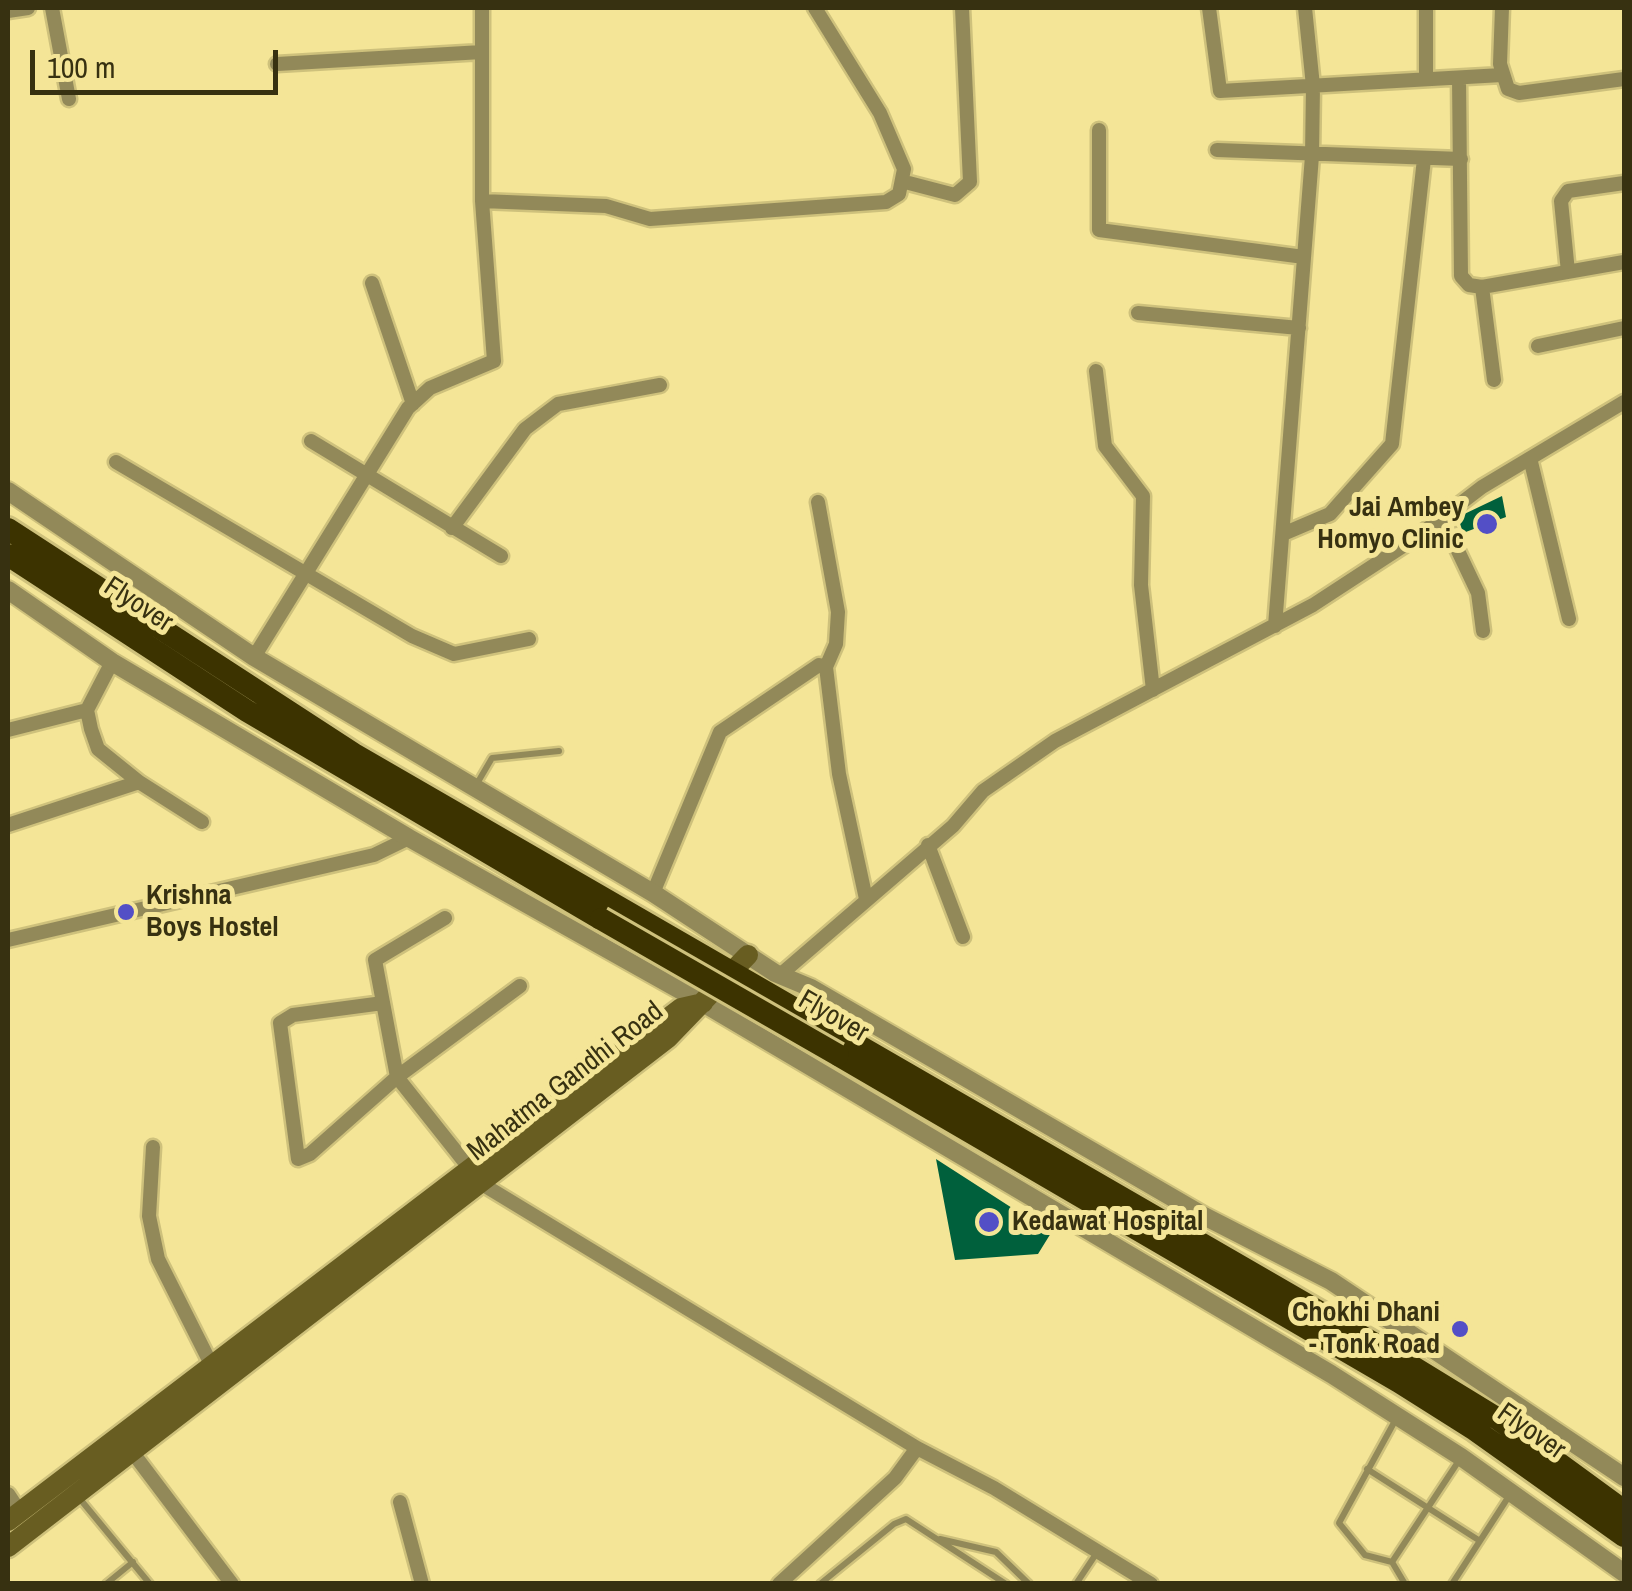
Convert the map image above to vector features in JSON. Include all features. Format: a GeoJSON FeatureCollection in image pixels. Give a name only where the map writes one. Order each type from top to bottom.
{"type":"FeatureCollection","features":[{"type":"Feature","properties":{"kind":"highway"},"geometry":{"type":"LineString","coordinates":[[8,529],[354,754],[742,963],[1498,1419],[1620,1525]]}},
{"type":"Feature","properties":{"kind":"highway","name":"Flyover"},"geometry":{"type":"LineString","coordinates":[[8,554],[247,712],[1399,1382],[1620,1525]]}},
{"type":"Feature","properties":{"kind":"main road","name":"Mahatma Gandhi Road"},"geometry":{"type":"LineString","coordinates":[[8,1547],[76,1494],[212,1366],[668,1038],[742,963]]}},
{"type":"Feature","properties":{"kind":"main road","name":"Mahatma Gandhi Road"},"geometry":{"type":"LineString","coordinates":[[14,1517],[126,1444],[476,1177]]}},
{"type":"Feature","properties":{"kind":"street"},"geometry":{"type":"LineString","coordinates":[[8,11],[28,8]]}},
{"type":"Feature","properties":{"kind":"street"},"geometry":{"type":"LineString","coordinates":[[52,8],[69,99]]}},
{"type":"Feature","properties":{"kind":"street"},"geometry":{"type":"LineString","coordinates":[[254,657],[302,574],[413,404],[430,388],[494,361],[482,201],[482,8]]}},
{"type":"Feature","properties":{"kind":"street"},"geometry":{"type":"LineString","coordinates":[[482,201],[606,206],[650,219],[886,202],[899,194],[905,182],[904,169],[880,113],[815,8]]}},
{"type":"Feature","properties":{"kind":"street"},"geometry":{"type":"LineString","coordinates":[[905,182],[955,196],[970,182],[962,8]]}},
{"type":"Feature","properties":{"kind":"street"},"geometry":{"type":"LineString","coordinates":[[1209,8],[1220,91],[1502,75]]}},
{"type":"Feature","properties":{"kind":"street"},"geometry":{"type":"LineString","coordinates":[[1275,626],[1312,156],[1313,86],[1305,8]]}},
{"type":"Feature","properties":{"kind":"street"},"geometry":{"type":"LineString","coordinates":[[1426,8],[1426,80]]}},
{"type":"Feature","properties":{"kind":"street"},"geometry":{"type":"LineString","coordinates":[[1502,8],[1502,75],[1508,89],[1519,93],[1624,79]]}},
{"type":"Feature","properties":{"kind":"street"},"geometry":{"type":"LineString","coordinates":[[276,64],[482,52]]}},
{"type":"Feature","properties":{"kind":"street"},"geometry":{"type":"LineString","coordinates":[[1458,78],[1461,276],[1469,285],[1482,287],[1624,262]]}},
{"type":"Feature","properties":{"kind":"street"},"geometry":{"type":"LineString","coordinates":[[1099,130],[1099,230],[1304,257]]}},
{"type":"Feature","properties":{"kind":"street"},"geometry":{"type":"LineString","coordinates":[[1217,150],[1461,159]]}},
{"type":"Feature","properties":{"kind":"street"},"geometry":{"type":"LineString","coordinates":[[1283,534],[1330,514],[1392,444],[1424,158]]}},
{"type":"Feature","properties":{"kind":"street"},"geometry":{"type":"LineString","coordinates":[[1568,272],[1560,201],[1568,191],[1624,183]]}},
{"type":"Feature","properties":{"kind":"street"},"geometry":{"type":"LineString","coordinates":[[372,283],[413,404]]}},
{"type":"Feature","properties":{"kind":"street"},"geometry":{"type":"LineString","coordinates":[[1482,287],[1494,380]]}},
{"type":"Feature","properties":{"kind":"street"},"geometry":{"type":"LineString","coordinates":[[1138,313],[1299,328]]}},
{"type":"Feature","properties":{"kind":"street"},"geometry":{"type":"LineString","coordinates":[[1538,346],[1624,328]]}},
{"type":"Feature","properties":{"kind":"street"},"geometry":{"type":"LineString","coordinates":[[1096,371],[1104,446],[1143,496],[1141,585],[1153,690]]}},
{"type":"Feature","properties":{"kind":"street"},"geometry":{"type":"LineString","coordinates":[[452,528],[524,429],[558,404],[660,385]]}},
{"type":"Feature","properties":{"kind":"street"},"geometry":{"type":"LineString","coordinates":[[780,975],[953,826],[983,792],[1055,740],[1089,719],[1275,626],[1414,539],[1441,514],[1624,402]]}},
{"type":"Feature","properties":{"kind":"street"},"geometry":{"type":"LineString","coordinates":[[310,441],[501,556]]}},
{"type":"Feature","properties":{"kind":"street"},"geometry":{"type":"LineString","coordinates":[[1530,458],[1568,619]]}},
{"type":"Feature","properties":{"kind":"street"},"geometry":{"type":"LineString","coordinates":[[116,462],[404,632],[454,654],[528,639]]}},
{"type":"Feature","properties":{"kind":"street"},"geometry":{"type":"LineString","coordinates":[[8,492],[254,657],[653,894],[742,963],[812,988],[1204,1216],[1330,1281],[1624,1477]]}},
{"type":"Feature","properties":{"kind":"street"},"geometry":{"type":"LineString","coordinates":[[818,502],[838,612],[836,644],[826,667],[839,774],[866,899]]}},
{"type":"Feature","properties":{"kind":"street"},"geometry":{"type":"LineString","coordinates":[[1441,514],[1472,575],[1483,631]]}},
{"type":"Feature","properties":{"kind":"street"},"geometry":{"type":"LineString","coordinates":[[8,590],[112,662],[409,838],[704,1003],[1461,1457],[1624,1573]]}},
{"type":"Feature","properties":{"kind":"street"},"geometry":{"type":"LineString","coordinates":[[112,662],[87,710],[98,749],[139,782],[202,822]]}},
{"type":"Feature","properties":{"kind":"street"},"geometry":{"type":"LineString","coordinates":[[653,894],[690,795],[720,732],[809,670],[826,667]]}},
{"type":"Feature","properties":{"kind":"street"},"geometry":{"type":"LineString","coordinates":[[8,730],[87,710]]}},
{"type":"Feature","properties":{"kind":"street"},"geometry":{"type":"LineString","coordinates":[[8,825],[139,782]]}},
{"type":"Feature","properties":{"kind":"street"},"geometry":{"type":"LineString","coordinates":[[8,940],[374,856],[409,838]]}},
{"type":"Feature","properties":{"kind":"street"},"geometry":{"type":"LineString","coordinates":[[928,845],[962,937]]}},
{"type":"Feature","properties":{"kind":"street"},"geometry":{"type":"LineString","coordinates":[[445,918],[375,960],[397,1076],[476,1177],[916,1448],[1151,1584]]}},
{"type":"Feature","properties":{"kind":"street"},"geometry":{"type":"LineString","coordinates":[[383,1003],[293,1016],[280,1022],[296,1157],[306,1158],[397,1076],[520,986]]}},
{"type":"Feature","properties":{"kind":"street"},"geometry":{"type":"LineString","coordinates":[[154,1147],[149,1201],[155,1247],[171,1291],[212,1366]]}},
{"type":"Feature","properties":{"kind":"street"},"geometry":{"type":"LineString","coordinates":[[126,1444],[232,1584]]}},
{"type":"Feature","properties":{"kind":"street"},"geometry":{"type":"LineString","coordinates":[[779,1584],[895,1478],[916,1448]]}},
{"type":"Feature","properties":{"kind":"street"},"geometry":{"type":"LineString","coordinates":[[8,1494],[14,1517]]}},
{"type":"Feature","properties":{"kind":"street"},"geometry":{"type":"LineString","coordinates":[[400,1502],[422,1584]]}},
{"type":"Feature","properties":{"kind":"lane"},"geometry":{"type":"LineString","coordinates":[[474,788],[492,758],[559,751]]}},
{"type":"Feature","properties":{"kind":"lane"},"geometry":{"type":"LineString","coordinates":[[1396,1418],[1339,1523],[1365,1555],[1392,1562],[1406,1584]]}},
{"type":"Feature","properties":{"kind":"lane"},"geometry":{"type":"LineString","coordinates":[[1392,1562],[1461,1457]]}},
{"type":"Feature","properties":{"kind":"lane"},"geometry":{"type":"LineString","coordinates":[[1367,1469],[1480,1542]]}},
{"type":"Feature","properties":{"kind":"lane"},"geometry":{"type":"LineString","coordinates":[[1452,1584],[1512,1492]]}},
{"type":"Feature","properties":{"kind":"lane"},"geometry":{"type":"LineString","coordinates":[[76,1494],[150,1584]]}},
{"type":"Feature","properties":{"kind":"lane"},"geometry":{"type":"LineString","coordinates":[[820,1584],[901,1520],[911,1520],[1006,1584]]}},
{"type":"Feature","properties":{"kind":"lane"},"geometry":{"type":"LineString","coordinates":[[937,1538],[996,1552],[1029,1584]]}},
{"type":"Feature","properties":{"kind":"lane"},"geometry":{"type":"LineString","coordinates":[[1076,1584],[1098,1550]]}},
{"type":"Feature","properties":{"kind":"lane"},"geometry":{"type":"LineString","coordinates":[[106,1584],[133,1562]]}},
{"type":"Feature","properties":{"kind":"building"},"geometry":{"type":"Polygon","coordinates":[[[1502,496],[1506,517],[1463,533],[1458,517],[1502,496]]]}},
{"type":"Feature","properties":{"kind":"building"},"geometry":{"type":"Polygon","coordinates":[[[936,1159],[1051,1233],[1038,1254],[955,1260],[936,1159]]]}},
{"type":"Feature","properties":{"kind":"place","name":"Jai Ambey Homyo Clinic"},"geometry":{"type":"Point","coordinates":[1487,524]}},
{"type":"Feature","properties":{"kind":"place","name":"Krishna Boys Hostel"},"geometry":{"type":"Point","coordinates":[126,912]}},
{"type":"Feature","properties":{"kind":"place","name":"Kedawat Hospital"},"geometry":{"type":"Point","coordinates":[989,1222]}},
{"type":"Feature","properties":{"kind":"place","name":"Chokhi Dhani - Tonk Road"},"geometry":{"type":"Point","coordinates":[1460,1329]}}]}
